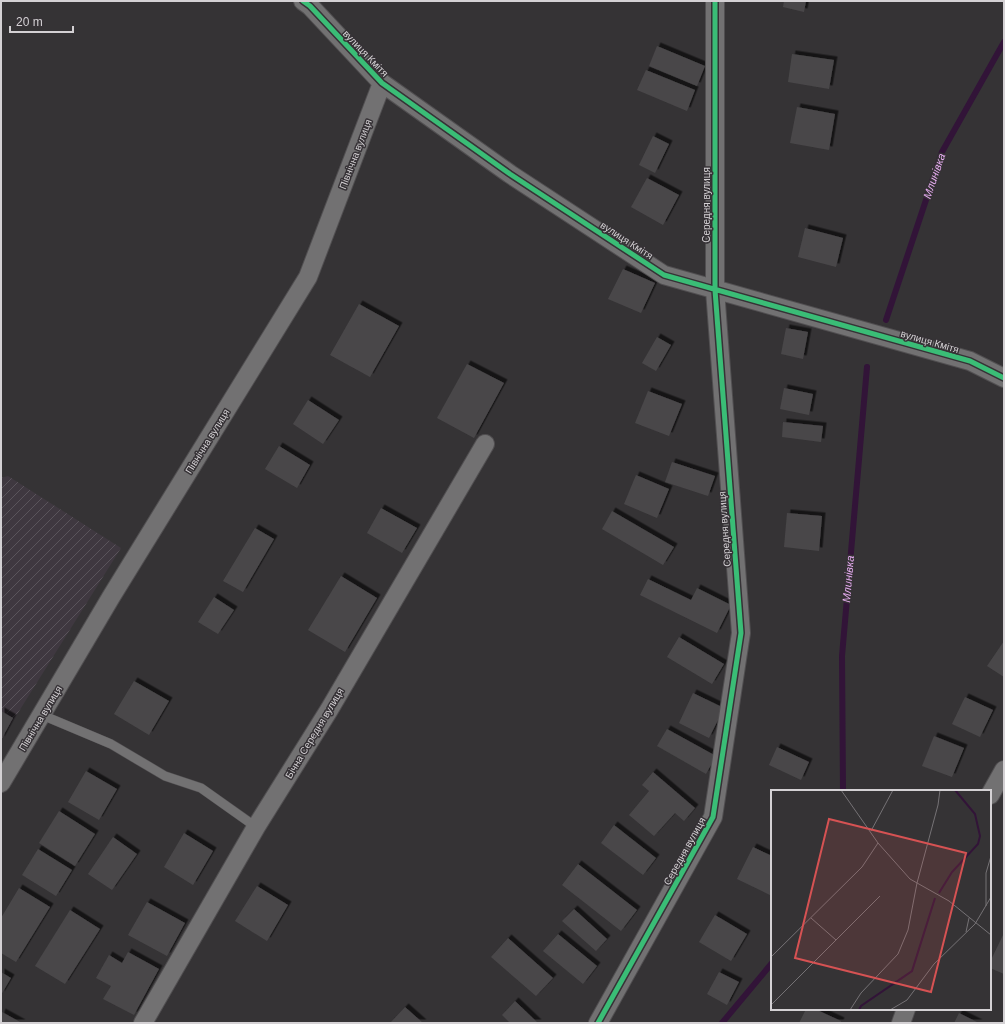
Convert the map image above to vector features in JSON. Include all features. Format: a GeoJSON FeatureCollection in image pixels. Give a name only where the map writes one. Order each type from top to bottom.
{"type":"FeatureCollection","features":[{"type":"Feature","properties":{"kind":"street","name":"Середня вулиця"},"geometry":{"type":"LineString","coordinates":[[598,1023],[713,818],[741,633],[715,290],[715,1]]}},
{"type":"Feature","properties":{"kind":"street","name":"вулиця Кмітя"},"geometry":{"type":"LineString","coordinates":[[308,3],[382,83],[510,174],[664,276],[970,361],[1004,378]]}},
{"type":"Feature","properties":{"kind":"street","name":"Північна вулиця"},"geometry":{"type":"LineString","coordinates":[[1,783],[111,597],[308,277],[382,83]]}},
{"type":"Feature","properties":{"kind":"street","name":"Бічна Середня вулиця"},"geometry":{"type":"LineString","coordinates":[[143,1023],[256,827],[329,710],[485,444]]}},
{"type":"Feature","properties":{"kind":"street"},"geometry":{"type":"LineString","coordinates":[[991,793],[1004,770]]}},
{"type":"Feature","properties":{"kind":"street"},"geometry":{"type":"LineString","coordinates":[[901,1023],[906,1010]]}},
{"type":"Feature","properties":{"kind":"lane"},"geometry":{"type":"LineString","coordinates":[[42,715],[110,744],[165,776],[201,788],[256,827]]}},
{"type":"Feature","properties":{"kind":"shaded area"},"geometry":{"type":"Polygon","coordinates":[[[8,476],[121,548],[1,740],[1,478],[8,476]]]}},
{"type":"Feature","properties":{"kind":"building"},"geometry":{"type":"Polygon","coordinates":[[[784,1],[806,1],[804,12],[783,7],[784,1]]]}},
{"type":"Feature","properties":{"kind":"building"},"geometry":{"type":"Polygon","coordinates":[[[657,46],[705,66],[697,86],[649,66],[657,46]]]}},
{"type":"Feature","properties":{"kind":"building"},"geometry":{"type":"Polygon","coordinates":[[[792,54],[834,60],[829,89],[788,82],[792,54]]]}},
{"type":"Feature","properties":{"kind":"building"},"geometry":{"type":"Polygon","coordinates":[[[646,70],[695,90],[687,111],[637,90],[646,70]]]}},
{"type":"Feature","properties":{"kind":"building"},"geometry":{"type":"Polygon","coordinates":[[[797,107],[835,114],[829,150],[790,143],[797,107]]]}},
{"type":"Feature","properties":{"kind":"building"},"geometry":{"type":"Polygon","coordinates":[[[653,136],[669,144],[655,173],[639,165],[653,136]]]}},
{"type":"Feature","properties":{"kind":"building"},"geometry":{"type":"Polygon","coordinates":[[[647,178],[679,195],[663,225],[631,207],[647,178]]]}},
{"type":"Feature","properties":{"kind":"building"},"geometry":{"type":"Polygon","coordinates":[[[805,228],[843,238],[836,267],[798,257],[805,228]]]}},
{"type":"Feature","properties":{"kind":"building"},"geometry":{"type":"Polygon","coordinates":[[[623,269],[655,283],[641,313],[608,299],[623,269]]]}},
{"type":"Feature","properties":{"kind":"building"},"geometry":{"type":"Polygon","coordinates":[[[359,304],[399,326],[370,377],[330,355],[359,304]]]}},
{"type":"Feature","properties":{"kind":"building"},"geometry":{"type":"Polygon","coordinates":[[[786,328],[808,332],[803,359],[781,354],[786,328]]]}},
{"type":"Feature","properties":{"kind":"building"},"geometry":{"type":"Polygon","coordinates":[[[657,337],[671,345],[656,371],[642,363],[657,337]]]}},
{"type":"Feature","properties":{"kind":"building"},"geometry":{"type":"Polygon","coordinates":[[[467,364],[504,383],[474,438],[437,418],[467,364]]]}},
{"type":"Feature","properties":{"kind":"building"},"geometry":{"type":"Polygon","coordinates":[[[784,388],[813,394],[809,415],[780,409],[784,388]]]}},
{"type":"Feature","properties":{"kind":"building"},"geometry":{"type":"Polygon","coordinates":[[[648,391],[682,404],[669,436],[635,423],[648,391]]]}},
{"type":"Feature","properties":{"kind":"building"},"geometry":{"type":"Polygon","coordinates":[[[308,400],[339,420],[323,444],[293,424],[308,400]]]}},
{"type":"Feature","properties":{"kind":"building"},"geometry":{"type":"Polygon","coordinates":[[[783,422],[823,426],[821,442],[782,437],[783,422]]]}},
{"type":"Feature","properties":{"kind":"building"},"geometry":{"type":"Polygon","coordinates":[[[279,446],[310,465],[297,488],[265,469],[279,446]]]}},
{"type":"Feature","properties":{"kind":"building"},"geometry":{"type":"Polygon","coordinates":[[[672,462],[715,476],[708,496],[665,482],[672,462]]]}},
{"type":"Feature","properties":{"kind":"building"},"geometry":{"type":"Polygon","coordinates":[[[636,475],[669,489],[657,518],[624,504],[636,475]]]}},
{"type":"Feature","properties":{"kind":"building"},"geometry":{"type":"Polygon","coordinates":[[[381,508],[417,528],[402,553],[367,533],[381,508]]]}},
{"type":"Feature","properties":{"kind":"building"},"geometry":{"type":"Polygon","coordinates":[[[612,511],[674,547],[663,565],[602,529],[612,511]]]}},
{"type":"Feature","properties":{"kind":"building"},"geometry":{"type":"Polygon","coordinates":[[[787,513],[822,516],[819,551],[784,547],[787,513]]]}},
{"type":"Feature","properties":{"kind":"building"},"geometry":{"type":"Polygon","coordinates":[[[255,528],[274,539],[243,592],[223,581],[255,528]]]}},
{"type":"Feature","properties":{"kind":"building"},"geometry":{"type":"Polygon","coordinates":[[[341,576],[377,598],[345,652],[308,630],[341,576]]]}},
{"type":"Feature","properties":{"kind":"building"},"geometry":{"type":"Polygon","coordinates":[[[648,579],[691,600],[697,588],[731,605],[717,633],[640,595],[648,579]]]}},
{"type":"Feature","properties":{"kind":"building"},"geometry":{"type":"Polygon","coordinates":[[[214,597],[234,610],[218,634],[198,622],[214,597]]]}},
{"type":"Feature","properties":{"kind":"building"},"geometry":{"type":"Polygon","coordinates":[[[679,637],[724,664],[712,684],[667,657],[679,637]]]}},
{"type":"Feature","properties":{"kind":"building"},"geometry":{"type":"Polygon","coordinates":[[[1004,641],[1004,677],[987,666],[1004,641]]]}},
{"type":"Feature","properties":{"kind":"building"},"geometry":{"type":"Polygon","coordinates":[[[134,681],[169,701],[149,735],[114,714],[134,681]]]}},
{"type":"Feature","properties":{"kind":"building"},"geometry":{"type":"Polygon","coordinates":[[[693,693],[724,708],[709,738],[679,723],[693,693]]]}},
{"type":"Feature","properties":{"kind":"building"},"geometry":{"type":"Polygon","coordinates":[[[965,697],[993,710],[980,737],[952,724],[965,697]]]}},
{"type":"Feature","properties":{"kind":"building"},"geometry":{"type":"Polygon","coordinates":[[[1,711],[13,718],[1,740],[1,711]]]}},
{"type":"Feature","properties":{"kind":"building"},"geometry":{"type":"Polygon","coordinates":[[[667,729],[716,756],[706,774],[657,746],[667,729]]]}},
{"type":"Feature","properties":{"kind":"building"},"geometry":{"type":"Polygon","coordinates":[[[934,736],[964,748],[952,777],[922,766],[934,736]]]}},
{"type":"Feature","properties":{"kind":"building"},"geometry":{"type":"Polygon","coordinates":[[[777,747],[809,762],[801,780],[769,765],[777,747]]]}},
{"type":"Feature","properties":{"kind":"building"},"geometry":{"type":"Polygon","coordinates":[[[86,771],[117,789],[99,820],[68,802],[86,771]]]}},
{"type":"Feature","properties":{"kind":"building"},"geometry":{"type":"Polygon","coordinates":[[[653,772],[695,808],[684,821],[675,813],[654,836],[629,815],[649,791],[642,785],[653,772]]]}},
{"type":"Feature","properties":{"kind":"building"},"geometry":{"type":"Polygon","coordinates":[[[59,811],[95,834],[75,866],[39,843],[59,811]]]}},
{"type":"Feature","properties":{"kind":"building"},"geometry":{"type":"Polygon","coordinates":[[[614,825],[656,858],[643,875],[601,843],[614,825]]]}},
{"type":"Feature","properties":{"kind":"building"},"geometry":{"type":"Polygon","coordinates":[[[184,833],[213,851],[193,885],[164,867],[184,833]]]}},
{"type":"Feature","properties":{"kind":"building"},"geometry":{"type":"Polygon","coordinates":[[[113,837],[137,854],[112,890],[88,874],[113,837]]]}},
{"type":"Feature","properties":{"kind":"building"},"geometry":{"type":"Polygon","coordinates":[[[753,847],[771,856],[771,896],[737,879],[753,847]]]}},
{"type":"Feature","properties":{"kind":"building"},"geometry":{"type":"Polygon","coordinates":[[[38,849],[72,870],[56,896],[22,875],[38,849]]]}},
{"type":"Feature","properties":{"kind":"building"},"geometry":{"type":"Polygon","coordinates":[[[578,864],[637,910],[621,931],[562,885],[578,864]]]}},
{"type":"Feature","properties":{"kind":"building"},"geometry":{"type":"Polygon","coordinates":[[[257,886],[288,905],[267,941],[235,921],[257,886]]]}},
{"type":"Feature","properties":{"kind":"building"},"geometry":{"type":"Polygon","coordinates":[[[19,888],[50,907],[16,962],[1,953],[1,918],[19,888]]]}},
{"type":"Feature","properties":{"kind":"building"},"geometry":{"type":"Polygon","coordinates":[[[147,902],[185,923],[167,956],[128,935],[147,902]]]}},
{"type":"Feature","properties":{"kind":"building"},"geometry":{"type":"Polygon","coordinates":[[[574,909],[607,939],[596,951],[562,921],[574,909]]]}},
{"type":"Feature","properties":{"kind":"building"},"geometry":{"type":"Polygon","coordinates":[[[70,910],[100,929],[65,984],[35,966],[70,910]]]}},
{"type":"Feature","properties":{"kind":"building"},"geometry":{"type":"Polygon","coordinates":[[[715,915],[747,934],[731,961],[699,942],[715,915]]]}},
{"type":"Feature","properties":{"kind":"building"},"geometry":{"type":"Polygon","coordinates":[[[1004,933],[1004,974],[991,968],[991,960],[1004,933]]]}},
{"type":"Feature","properties":{"kind":"building"},"geometry":{"type":"Polygon","coordinates":[[[558,934],[597,966],[583,984],[543,951],[558,934]]]}},
{"type":"Feature","properties":{"kind":"building"},"geometry":{"type":"Polygon","coordinates":[[[508,938],[553,978],[536,996],[491,957],[508,938]]]}},
{"type":"Feature","properties":{"kind":"building"},"geometry":{"type":"Polygon","coordinates":[[[128,952],[159,969],[134,1015],[103,999],[111,986],[96,978],[109,955],[122,963],[128,952]]]}},
{"type":"Feature","properties":{"kind":"building"},"geometry":{"type":"Polygon","coordinates":[[[1,972],[11,978],[1,995],[1,972]]]}},
{"type":"Feature","properties":{"kind":"building"},"geometry":{"type":"Polygon","coordinates":[[[719,972],[739,982],[727,1005],[707,994],[719,972]]]}},
{"type":"Feature","properties":{"kind":"building"},"geometry":{"type":"Polygon","coordinates":[[[515,1001],[538,1023],[510,1023],[502,1015],[515,1001]]]}},
{"type":"Feature","properties":{"kind":"building"},"geometry":{"type":"Polygon","coordinates":[[[405,1007],[423,1023],[391,1022],[405,1007]]]}},
{"type":"Feature","properties":{"kind":"building"},"geometry":{"type":"Polygon","coordinates":[[[806,1010],[817,1010],[841,1021],[840,1023],[799,1023],[806,1010]]]}},
{"type":"Feature","properties":{"kind":"building"},"geometry":{"type":"Polygon","coordinates":[[[2,1012],[22,1023],[1,1023],[2,1012]]]}},
{"type":"Feature","properties":{"kind":"building"},"geometry":{"type":"Polygon","coordinates":[[[959,1013],[979,1023],[954,1023],[959,1013]]]}},
{"type":"Feature","properties":{"kind":"waterway","name":"Млинівка"},"geometry":{"type":"LineString","coordinates":[[886,320],[942,152],[1004,42]]}},
{"type":"Feature","properties":{"kind":"waterway","name":"Млинівка"},"geometry":{"type":"LineString","coordinates":[[843,790],[842,656],[867,367]]}},
{"type":"Feature","properties":{"kind":"waterway","name":"Млинівка"},"geometry":{"type":"LineString","coordinates":[[722,1023],[771,964]]}},
{"type":"Feature","properties":{"kind":"cycle path"},"geometry":{"type":"LineString","coordinates":[[303,1],[310,6],[382,83],[510,174],[664,275],[970,361],[1004,378]]}},
{"type":"Feature","properties":{"kind":"cycle path"},"geometry":{"type":"LineString","coordinates":[[598,1023],[713,817],[741,633],[715,290],[715,1]]}}]}
